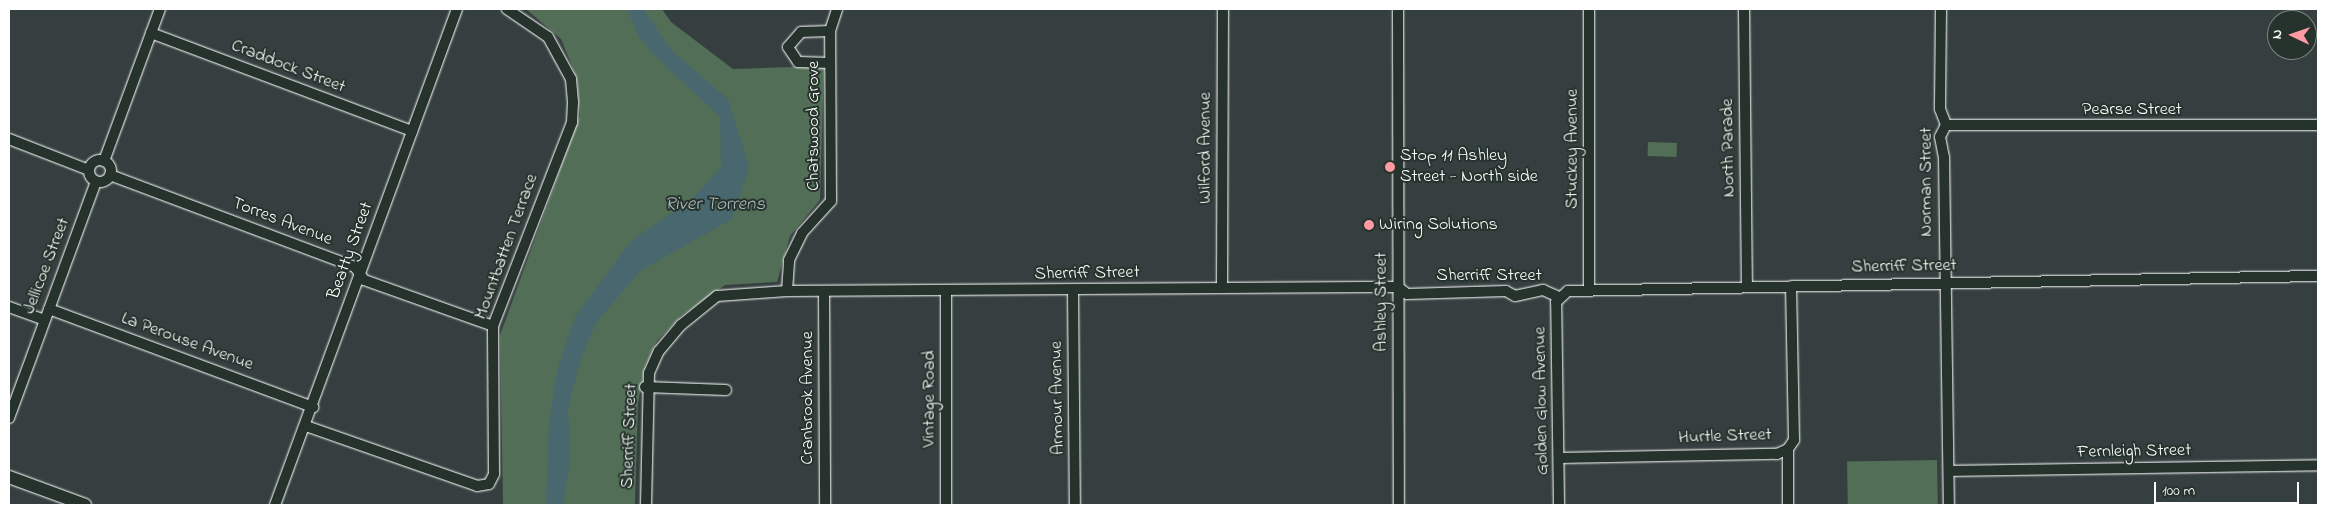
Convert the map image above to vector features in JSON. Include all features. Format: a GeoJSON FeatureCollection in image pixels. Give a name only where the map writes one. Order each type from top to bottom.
{"type":"FeatureCollection","features":[{"type":"Feature","properties":{"kind":"main road"},"geometry":{"type":"LineString","coordinates":[[9,477],[85,505]]}},
{"type":"Feature","properties":{"kind":"street"},"geometry":{"type":"LineString","coordinates":[[9,139],[89,170],[96,182],[110,175],[104,161],[160,9]]}},
{"type":"Feature","properties":{"kind":"street","name":"Beatty Street"},"geometry":{"type":"LineString","coordinates":[[276,505],[457,9]]}},
{"type":"Feature","properties":{"kind":"street","name":"Mountbatten Terrace"},"geometry":{"type":"LineString","coordinates":[[306,426],[477,486],[489,484],[494,474],[493,326],[572,122],[573,102],[571,79],[548,37],[507,9]]}},
{"type":"Feature","properties":{"kind":"street","name":"Chatswood Grove"},"geometry":{"type":"LineString","coordinates":[[787,291],[789,260],[802,233],[831,201],[830,31],[837,9]]}},
{"type":"Feature","properties":{"kind":"street","name":"Wilford Avenue"},"geometry":{"type":"LineString","coordinates":[[1222,288],[1223,9]]}},
{"type":"Feature","properties":{"kind":"street","name":"Ashley Street"},"geometry":{"type":"LineString","coordinates":[[1398,9],[1400,505]]}},
{"type":"Feature","properties":{"kind":"street","name":"Stuckey Avenue"},"geometry":{"type":"LineString","coordinates":[[1589,9],[1589,289]]}},
{"type":"Feature","properties":{"kind":"street","name":"North Parade"},"geometry":{"type":"LineString","coordinates":[[1744,9],[1748,288]]}},
{"type":"Feature","properties":{"kind":"street","name":"Norman Street"},"geometry":{"type":"LineString","coordinates":[[1941,9],[1940,109],[1946,125],[1940,137],[1944,156],[1943,283],[1950,505]]}},
{"type":"Feature","properties":{"kind":"street"},"geometry":{"type":"LineString","coordinates":[[830,31],[801,32],[788,47],[798,62],[830,63]]}},
{"type":"Feature","properties":{"kind":"street","name":"Craddock Street"},"geometry":{"type":"LineString","coordinates":[[152,33],[412,131]]}},
{"type":"Feature","properties":{"kind":"street","name":"Pearse Street"},"geometry":{"type":"LineString","coordinates":[[1946,125],[2318,125]]}},
{"type":"Feature","properties":{"kind":"street"},"geometry":{"type":"LineString","coordinates":[[89,170],[93,163],[104,161]]}},
{"type":"Feature","properties":{"kind":"street","name":"Torres Avenue"},"geometry":{"type":"LineString","coordinates":[[110,175],[355,267],[359,274],[367,281],[493,326]]}},
{"type":"Feature","properties":{"kind":"street","name":"Jellicoe Street"},"geometry":{"type":"LineString","coordinates":[[9,418],[96,182]]}},
{"type":"Feature","properties":{"kind":"street","name":"Sherriff Street"},"geometry":{"type":"LineString","coordinates":[[646,505],[645,387],[659,351],[697,309],[717,296],[738,292],[946,292],[1398,287],[1408,294],[1506,291],[1516,296],[1543,290],[1559,297],[1568,291],[1589,289],[1748,288],[2318,276]]}},
{"type":"Feature","properties":{"kind":"street","name":"Hurtle Street"},"geometry":{"type":"LineString","coordinates":[[1558,458],[1777,454],[1788,449],[1794,440],[1792,286]]}},
{"type":"Feature","properties":{"kind":"street","name":"Armour Avenue"},"geometry":{"type":"LineString","coordinates":[[1073,290],[1075,505]]}},
{"type":"Feature","properties":{"kind":"street","name":"Cranbrook Avenue"},"geometry":{"type":"LineString","coordinates":[[824,292],[826,505]]}},
{"type":"Feature","properties":{"kind":"street","name":"Vintage Road"},"geometry":{"type":"LineString","coordinates":[[946,292],[946,505]]}},
{"type":"Feature","properties":{"kind":"street","name":"Golden Glow Avenue"},"geometry":{"type":"LineString","coordinates":[[1559,297],[1559,505]]}},
{"type":"Feature","properties":{"kind":"street"},"geometry":{"type":"LineString","coordinates":[[9,307],[44,320]]}},
{"type":"Feature","properties":{"kind":"street","name":"La Perouse Avenue"},"geometry":{"type":"LineString","coordinates":[[49,309],[313,407]]}},
{"type":"Feature","properties":{"kind":"street"},"geometry":{"type":"LineString","coordinates":[[645,387],[726,390]]}},
{"type":"Feature","properties":{"kind":"street"},"geometry":{"type":"LineString","coordinates":[[1788,449],[1788,505]]}},
{"type":"Feature","properties":{"kind":"street","name":"Fernleigh Street"},"geometry":{"type":"LineString","coordinates":[[1950,471],[2318,465]]}},
{"type":"Feature","properties":{"kind":"green space"},"geometry":{"type":"Polygon","coordinates":[[[526,9],[662,9],[671,22],[733,69],[824,66],[820,200],[790,236],[777,282],[725,285],[682,315],[657,341],[645,366],[638,403],[635,505],[503,505],[500,335],[580,115],[577,78],[561,39],[526,9]]]}},
{"type":"Feature","properties":{"kind":"green space"},"geometry":{"type":"Polygon","coordinates":[[[1648,142],[1677,143],[1676,157],[1648,156],[1648,142]]]}},
{"type":"Feature","properties":{"kind":"green space"},"geometry":{"type":"Polygon","coordinates":[[[1937,460],[1938,505],[1848,505],[1847,462],[1937,460]]]}},
{"type":"Feature","properties":{"kind":"water","name":"River Torrens"},"geometry":{"type":"Polygon","coordinates":[[[627,9],[643,9],[671,50],[728,99],[749,167],[732,219],[640,271],[596,323],[581,358],[568,407],[570,459],[563,505],[546,505],[549,423],[557,371],[575,317],[631,241],[692,199],[721,167],[720,117],[655,56],[639,37],[627,9]]]}},
{"type":"Feature","properties":{"kind":"place","name":"Stop 11 Ashley Street - North side"},"geometry":{"type":"Point","coordinates":[1390,167]}},
{"type":"Feature","properties":{"kind":"place","name":"Wiring Solutions"},"geometry":{"type":"Point","coordinates":[1369,225]}}]}
